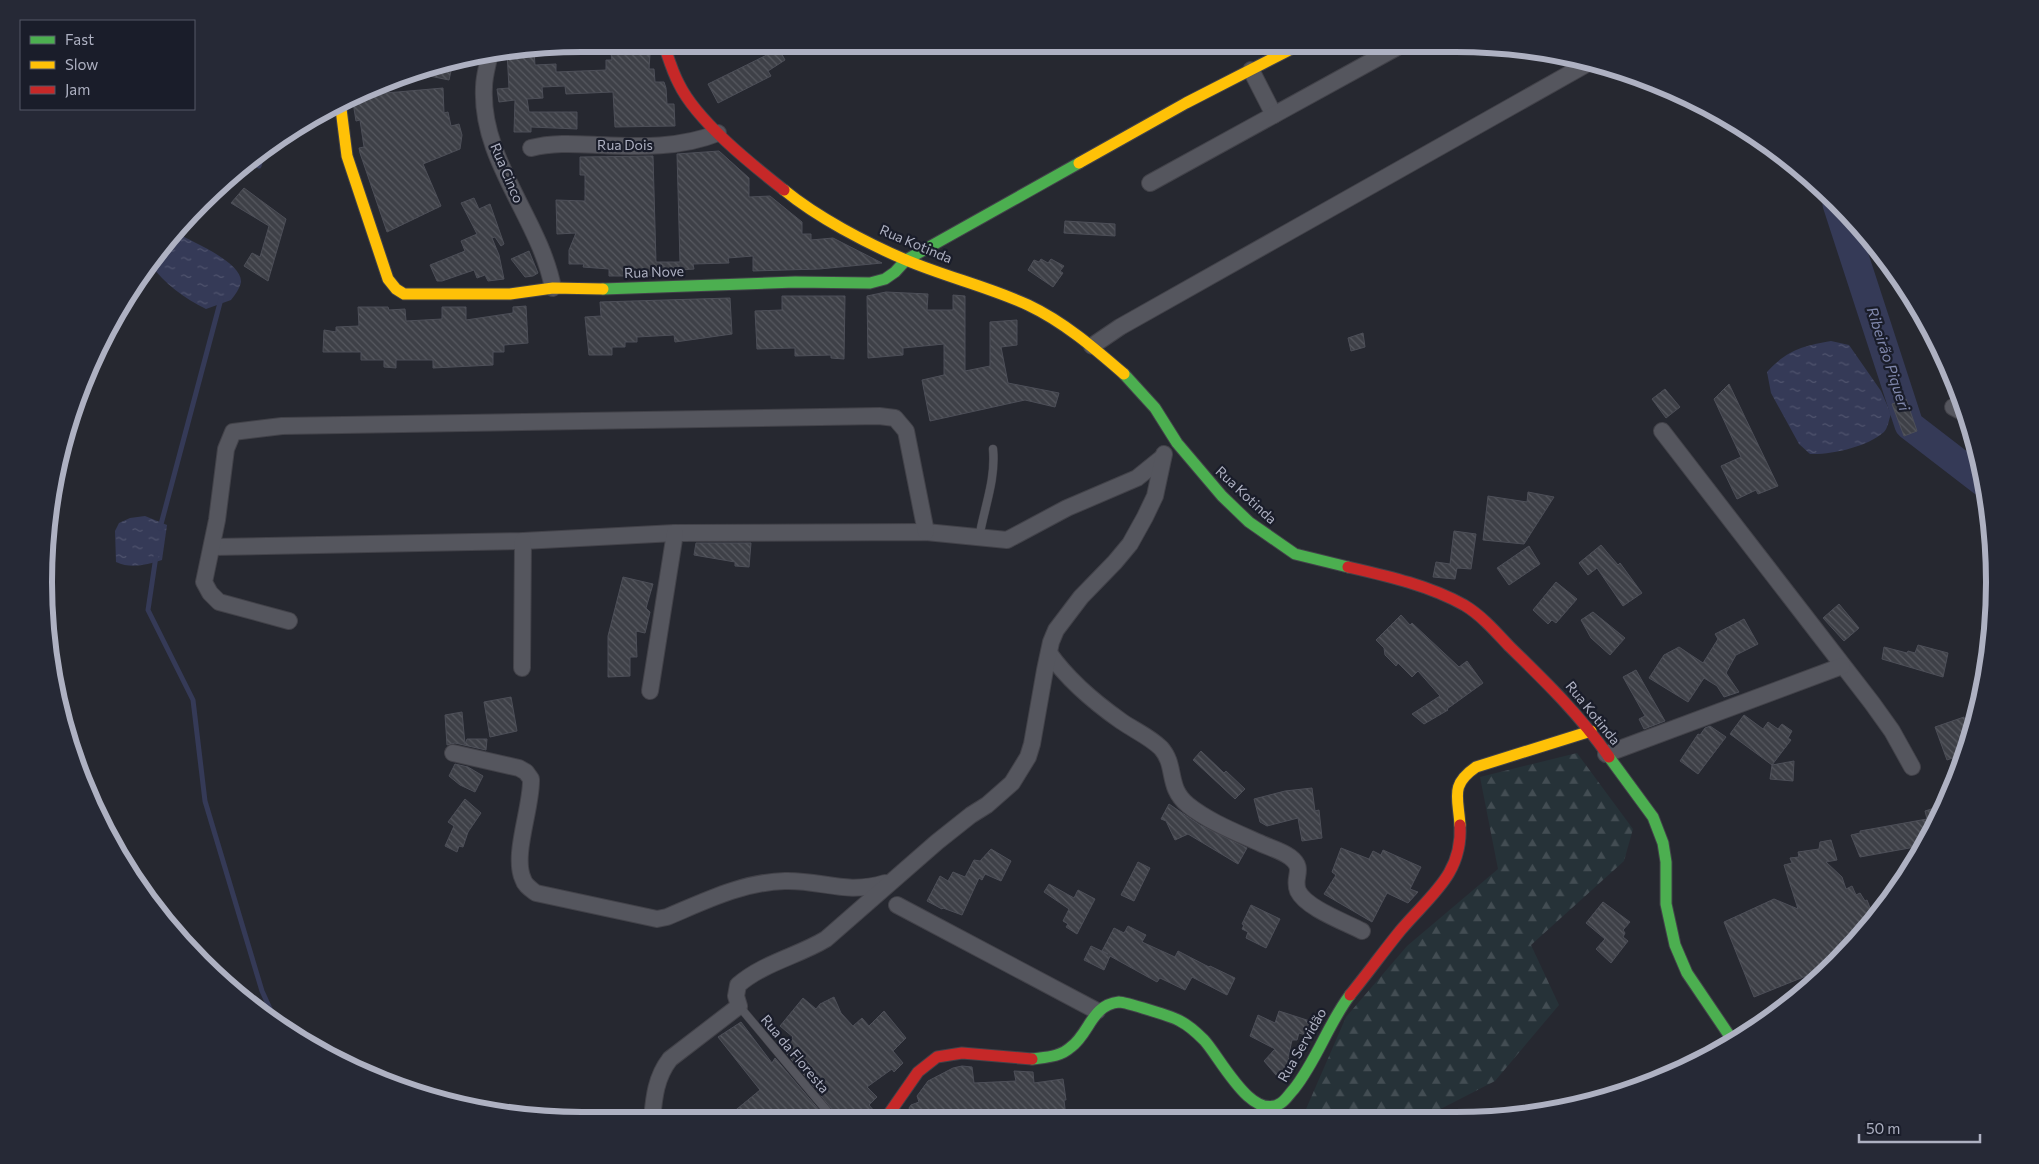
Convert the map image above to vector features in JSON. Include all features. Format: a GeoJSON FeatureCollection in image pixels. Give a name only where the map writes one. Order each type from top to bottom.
{"type":"FeatureCollection","features":[{"type":"Feature","properties":{"kind":"street","name":"Rua Kotinda"},"geometry":{"type":"LineString","coordinates":[[667,53],[679,85],[697,111],[741,156],[802,205],[906,260],[1028,306],[1092,346],[1131,381],[1155,408],[1198,470],[1259,531],[1295,554],[1412,583],[1455,600],[1472,610],[1540,675],[1591,731],[1654,817],[1663,843],[1666,862],[1666,904],[1675,945],[1687,972],[1730,1036]]}},
{"type":"Feature","properties":{"kind":"street","name":"Rua Nove"},"geometry":{"type":"LineString","coordinates":[[341,111],[347,156],[388,279],[396,289],[404,294],[510,294],[553,288],[633,289],[794,282],[870,282],[885,279],[895,272],[906,260],[1186,103],[1284,53]]}},
{"type":"Feature","properties":{"kind":"street"},"geometry":{"type":"LineString","coordinates":[[1150,183],[1386,53]]}},
{"type":"Feature","properties":{"kind":"street","name":"Rua Cinco"},"geometry":{"type":"LineString","coordinates":[[489,61],[484,88],[486,114],[492,139],[505,177],[542,250],[550,270],[553,288]]}},
{"type":"Feature","properties":{"kind":"street"},"geometry":{"type":"LineString","coordinates":[[1092,346],[1120,327],[1580,68]]}},
{"type":"Feature","properties":{"kind":"street"},"geometry":{"type":"LineString","coordinates":[[1251,70],[1274,115]]}},
{"type":"Feature","properties":{"kind":"street","name":"Rua Dois"},"geometry":{"type":"LineString","coordinates":[[531,148],[571,144],[611,146],[682,144],[718,133]]}},
{"type":"Feature","properties":{"kind":"street"},"geometry":{"type":"LineString","coordinates":[[288,622],[219,602],[210,593],[204,582],[213,547],[226,448],[233,432],[282,426],[869,416],[895,418],[906,431],[926,532]]}},
{"type":"Feature","properties":{"kind":"street"},"geometry":{"type":"LineString","coordinates":[[1662,431],[1892,731],[1912,767]]}},
{"type":"Feature","properties":{"kind":"street"},"geometry":{"type":"LineString","coordinates":[[653,1112],[661,1070],[670,1059],[739,1006],[736,989],[744,980],[759,971],[813,947],[826,938],[937,842],[987,805],[1012,783],[1028,757],[1032,744],[1049,653],[1056,630],[1065,616],[1130,544],[1146,517],[1155,496],[1170,432]]}},
{"type":"Feature","properties":{"kind":"street"},"geometry":{"type":"LineString","coordinates":[[213,547],[523,541],[675,533],[926,532],[1007,540],[1067,508],[1137,478],[1163,457]]}},
{"type":"Feature","properties":{"kind":"street"},"geometry":{"type":"LineString","coordinates":[[650,691],[675,533]]}},
{"type":"Feature","properties":{"kind":"street"},"geometry":{"type":"LineString","coordinates":[[522,668],[523,541]]}},
{"type":"Feature","properties":{"kind":"street"},"geometry":{"type":"LineString","coordinates":[[1049,653],[1061,670],[1083,691],[1120,720],[1161,748],[1167,756],[1173,786],[1188,805],[1224,826],[1287,854],[1295,861],[1298,868],[1296,885],[1306,901],[1362,931]]}},
{"type":"Feature","properties":{"kind":"street"},"geometry":{"type":"LineString","coordinates":[[1606,754],[1842,666]]}},
{"type":"Feature","properties":{"kind":"street","name":"Rua Servidão"},"geometry":{"type":"LineString","coordinates":[[1097,1011],[1104,1006],[1120,1002],[1179,1020],[1203,1040],[1247,1096],[1258,1105],[1272,1107],[1282,1103],[1305,1075],[1341,1007],[1400,931],[1444,883],[1454,866],[1461,842],[1457,788],[1463,776],[1476,767],[1591,731]]}},
{"type":"Feature","properties":{"kind":"street"},"geometry":{"type":"LineString","coordinates":[[453,753],[519,768],[526,772],[531,779],[519,863],[522,878],[526,885],[536,894],[657,919],[667,917],[732,890],[758,883],[787,881],[836,888],[865,889],[892,881]]}},
{"type":"Feature","properties":{"kind":"street"},"geometry":{"type":"LineString","coordinates":[[890,1112],[918,1072],[937,1057],[962,1053],[1032,1059],[1057,1056],[1072,1048],[1097,1011],[897,905]]}},
{"type":"Feature","properties":{"kind":"lane"},"geometry":{"type":"LineString","coordinates":[[979,538],[991,492],[995,463],[993,449]]}},
{"type":"Feature","properties":{"kind":"lane","name":"Rua da Floresta"},"geometry":{"type":"LineString","coordinates":[[739,1006],[828,1112]]}},
{"type":"Feature","properties":{"kind":"green space"},"geometry":{"type":"Polygon","coordinates":[[[1577,753],[1633,829],[1624,861],[1531,945],[1559,1005],[1495,1081],[1435,1112],[1305,1112],[1346,1017],[1407,946],[1498,869],[1480,777],[1577,753]]]}},
{"type":"Feature","properties":{"kind":"water"},"geometry":{"type":"Polygon","coordinates":[[[182,236],[225,260],[239,274],[241,282],[231,300],[206,309],[175,290],[156,271],[162,260],[182,236]]]}},
{"type":"Feature","properties":{"kind":"water"},"geometry":{"type":"Polygon","coordinates":[[[1831,341],[1849,345],[1881,391],[1891,414],[1884,432],[1868,442],[1848,449],[1810,454],[1799,444],[1771,393],[1767,372],[1796,350],[1831,341]]]}},
{"type":"Feature","properties":{"kind":"water"},"geometry":{"type":"Polygon","coordinates":[[[145,516],[167,525],[162,560],[133,566],[116,562],[115,531],[119,523],[130,518],[145,516]]]}},
{"type":"Feature","properties":{"kind":"building"},"geometry":{"type":"Polygon","coordinates":[[[771,53],[781,53],[785,60],[768,71],[771,76],[718,103],[708,84],[771,53]]]}},
{"type":"Feature","properties":{"kind":"building"},"geometry":{"type":"Polygon","coordinates":[[[611,54],[650,54],[649,69],[654,69],[655,82],[664,82],[667,104],[674,104],[675,126],[615,127],[613,92],[566,94],[565,86],[542,87],[543,98],[527,99],[529,112],[577,112],[577,129],[531,127],[531,132],[514,132],[515,100],[499,102],[497,89],[509,88],[507,58],[534,55],[535,65],[556,64],[556,72],[606,70],[606,60],[612,60],[611,54]]]}},
{"type":"Feature","properties":{"kind":"building"},"geometry":{"type":"Polygon","coordinates":[[[451,70],[449,80],[429,76],[451,70]]]}},
{"type":"Feature","properties":{"kind":"building"},"geometry":{"type":"Polygon","coordinates":[[[443,88],[444,113],[448,112],[451,126],[459,124],[462,135],[460,149],[423,164],[441,206],[387,232],[360,153],[359,148],[364,147],[360,120],[356,121],[353,105],[377,94],[443,88]]]}},
{"type":"Feature","properties":{"kind":"building"},"geometry":{"type":"Polygon","coordinates":[[[719,151],[749,178],[749,197],[770,196],[802,222],[802,234],[811,234],[811,240],[833,238],[882,263],[819,269],[753,271],[753,256],[728,258],[729,263],[693,264],[694,269],[681,270],[681,274],[633,276],[609,276],[609,269],[583,267],[584,264],[569,264],[569,250],[576,233],[557,234],[556,200],[585,201],[585,175],[580,175],[580,157],[653,156],[656,262],[680,262],[677,154],[719,151]]]}},
{"type":"Feature","properties":{"kind":"building"},"geometry":{"type":"Polygon","coordinates":[[[244,188],[286,219],[268,281],[244,266],[252,253],[260,257],[269,226],[231,203],[244,188]]]}},
{"type":"Feature","properties":{"kind":"building"},"geometry":{"type":"Polygon","coordinates":[[[474,198],[479,209],[490,204],[504,244],[501,246],[495,237],[492,238],[499,255],[504,279],[488,281],[485,275],[477,278],[474,270],[437,281],[430,265],[465,251],[461,241],[477,234],[461,203],[474,198]]]}},
{"type":"Feature","properties":{"kind":"building"},"geometry":{"type":"Polygon","coordinates":[[[1065,221],[1115,224],[1115,236],[1064,233],[1065,221]]]}},
{"type":"Feature","properties":{"kind":"building"},"geometry":{"type":"Polygon","coordinates":[[[529,251],[538,273],[525,277],[511,259],[529,251]]]}},
{"type":"Feature","properties":{"kind":"building"},"geometry":{"type":"Polygon","coordinates":[[[1041,259],[1048,263],[1051,259],[1064,266],[1060,271],[1063,273],[1053,287],[1028,270],[1034,260],[1039,262],[1041,259]]]}},
{"type":"Feature","properties":{"kind":"building"},"geometry":{"type":"Polygon","coordinates":[[[886,292],[928,294],[927,310],[953,310],[953,295],[965,296],[965,371],[990,366],[990,322],[1017,320],[1017,345],[1001,347],[1008,383],[1059,393],[1055,407],[1025,400],[930,421],[922,380],[944,375],[944,344],[903,348],[903,355],[868,358],[867,296],[886,292]]]}},
{"type":"Feature","properties":{"kind":"building"},"geometry":{"type":"Polygon","coordinates":[[[782,296],[845,296],[844,359],[831,358],[831,355],[795,356],[795,348],[757,349],[755,311],[782,310],[782,296]]]}},
{"type":"Feature","properties":{"kind":"building"},"geometry":{"type":"Polygon","coordinates":[[[730,298],[732,334],[675,342],[674,335],[637,337],[637,342],[625,342],[625,347],[612,347],[612,355],[589,355],[585,317],[601,316],[600,302],[730,298]]]}},
{"type":"Feature","properties":{"kind":"building"},"geometry":{"type":"Polygon","coordinates":[[[526,306],[528,343],[504,345],[504,352],[493,352],[493,365],[433,368],[433,360],[396,360],[396,368],[384,367],[384,360],[361,360],[361,352],[323,352],[324,330],[336,332],[336,327],[359,326],[358,307],[388,307],[389,310],[405,309],[406,321],[442,319],[442,307],[466,307],[466,320],[513,313],[513,307],[526,306]]]}},
{"type":"Feature","properties":{"kind":"building"},"geometry":{"type":"Polygon","coordinates":[[[1363,333],[1365,347],[1351,351],[1348,338],[1363,333]]]}},
{"type":"Feature","properties":{"kind":"building"},"geometry":{"type":"Polygon","coordinates":[[[1729,384],[1778,486],[1758,494],[1756,490],[1737,499],[1721,466],[1741,457],[1714,399],[1729,384]]]}},
{"type":"Feature","properties":{"kind":"building"},"geometry":{"type":"Polygon","coordinates":[[[1665,389],[1680,407],[1666,418],[1652,399],[1665,389]]]}},
{"type":"Feature","properties":{"kind":"building"},"geometry":{"type":"Polygon","coordinates":[[[1906,399],[1917,431],[1904,436],[1892,404],[1906,399]]]}},
{"type":"Feature","properties":{"kind":"building"},"geometry":{"type":"Polygon","coordinates":[[[1528,492],[1554,497],[1524,544],[1483,540],[1488,496],[1527,502],[1528,492]]]}},
{"type":"Feature","properties":{"kind":"building"},"geometry":{"type":"Polygon","coordinates":[[[1454,531],[1476,534],[1471,569],[1457,568],[1455,579],[1433,577],[1436,562],[1450,564],[1454,531]]]}},
{"type":"Feature","properties":{"kind":"building"},"geometry":{"type":"Polygon","coordinates":[[[696,543],[751,543],[749,567],[735,566],[735,562],[694,555],[696,543]]]}},
{"type":"Feature","properties":{"kind":"building"},"geometry":{"type":"Polygon","coordinates":[[[1601,545],[1618,565],[1620,563],[1642,593],[1623,606],[1597,568],[1588,575],[1579,563],[1601,545]]]}},
{"type":"Feature","properties":{"kind":"building"},"geometry":{"type":"Polygon","coordinates":[[[1529,546],[1540,564],[1509,585],[1497,568],[1529,546]]]}},
{"type":"Feature","properties":{"kind":"building"},"geometry":{"type":"Polygon","coordinates":[[[623,577],[653,584],[646,608],[650,612],[645,633],[636,631],[637,657],[630,657],[630,676],[608,677],[608,636],[623,577]]]}},
{"type":"Feature","properties":{"kind":"building"},"geometry":{"type":"Polygon","coordinates":[[[1556,582],[1577,599],[1556,623],[1552,620],[1548,624],[1533,610],[1556,582]]]}},
{"type":"Feature","properties":{"kind":"building"},"geometry":{"type":"Polygon","coordinates":[[[1839,604],[1859,628],[1844,641],[1823,618],[1839,604]]]}},
{"type":"Feature","properties":{"kind":"building"},"geometry":{"type":"Polygon","coordinates":[[[1593,612],[1625,638],[1610,655],[1591,638],[1581,620],[1593,612]]]}},
{"type":"Feature","properties":{"kind":"building"},"geometry":{"type":"Polygon","coordinates":[[[1401,615],[1459,667],[1467,661],[1483,683],[1448,710],[1424,724],[1412,714],[1440,696],[1418,671],[1412,677],[1398,663],[1396,666],[1385,655],[1384,648],[1376,640],[1401,615]]]}},
{"type":"Feature","properties":{"kind":"building"},"geometry":{"type":"Polygon","coordinates":[[[1744,619],[1758,644],[1736,655],[1726,673],[1739,692],[1724,697],[1717,686],[1704,678],[1688,702],[1649,678],[1664,655],[1679,647],[1703,663],[1718,639],[1715,634],[1744,619]]]}},
{"type":"Feature","properties":{"kind":"building"},"geometry":{"type":"Polygon","coordinates":[[[1918,645],[1948,653],[1943,677],[1882,659],[1884,647],[1907,653],[1908,651],[1915,653],[1918,645]]]}},
{"type":"Feature","properties":{"kind":"building"},"geometry":{"type":"Polygon","coordinates":[[[1636,670],[1665,721],[1644,729],[1639,719],[1645,716],[1623,677],[1636,670]]]}},
{"type":"Feature","properties":{"kind":"building"},"geometry":{"type":"Polygon","coordinates":[[[511,697],[517,731],[490,737],[484,702],[511,697]]]}},
{"type":"Feature","properties":{"kind":"building"},"geometry":{"type":"Polygon","coordinates":[[[462,712],[465,744],[467,739],[487,739],[486,750],[455,743],[447,745],[445,715],[462,712]]]}},
{"type":"Feature","properties":{"kind":"building"},"geometry":{"type":"Polygon","coordinates":[[[1744,715],[1763,729],[1768,722],[1778,729],[1782,724],[1792,731],[1788,738],[1791,740],[1772,765],[1730,734],[1744,715]]]}},
{"type":"Feature","properties":{"kind":"building"},"geometry":{"type":"Polygon","coordinates":[[[1964,717],[1966,725],[1956,757],[1947,760],[1935,727],[1964,717]]]}},
{"type":"Feature","properties":{"kind":"building"},"geometry":{"type":"Polygon","coordinates":[[[1710,726],[1726,737],[1698,774],[1680,761],[1698,734],[1700,735],[1705,728],[1710,726]]]}},
{"type":"Feature","properties":{"kind":"building"},"geometry":{"type":"Polygon","coordinates":[[[1201,751],[1224,773],[1226,771],[1245,789],[1235,799],[1193,760],[1201,751]]]}},
{"type":"Feature","properties":{"kind":"building"},"geometry":{"type":"Polygon","coordinates":[[[1794,761],[1793,781],[1770,779],[1772,765],[1794,761]]]}},
{"type":"Feature","properties":{"kind":"building"},"geometry":{"type":"Polygon","coordinates":[[[455,764],[468,767],[483,776],[475,792],[460,785],[449,776],[455,764]]]}},
{"type":"Feature","properties":{"kind":"building"},"geometry":{"type":"Polygon","coordinates":[[[1312,788],[1315,811],[1319,810],[1322,838],[1302,841],[1298,818],[1267,826],[1260,822],[1254,799],[1285,791],[1312,788]]]}},
{"type":"Feature","properties":{"kind":"building"},"geometry":{"type":"Polygon","coordinates":[[[465,799],[481,813],[468,832],[463,847],[459,846],[457,852],[445,846],[454,826],[448,822],[465,799]]]}},
{"type":"Feature","properties":{"kind":"building"},"geometry":{"type":"Polygon","coordinates":[[[1169,804],[1200,825],[1247,848],[1238,864],[1188,834],[1175,840],[1166,821],[1161,819],[1169,804]]]}},
{"type":"Feature","properties":{"kind":"building"},"geometry":{"type":"Polygon","coordinates":[[[1936,808],[1915,847],[1860,857],[1851,835],[1860,833],[1860,831],[1927,819],[1925,811],[1936,808]]]}},
{"type":"Feature","properties":{"kind":"building"},"geometry":{"type":"Polygon","coordinates":[[[1831,840],[1837,860],[1826,862],[1842,877],[1846,889],[1852,886],[1856,895],[1860,893],[1865,901],[1867,900],[1871,911],[1855,931],[1813,973],[1754,997],[1724,922],[1774,899],[1798,909],[1784,865],[1792,863],[1790,858],[1799,857],[1798,852],[1819,849],[1820,842],[1831,840]]]}},
{"type":"Feature","properties":{"kind":"building"},"geometry":{"type":"Polygon","coordinates":[[[1341,848],[1369,859],[1373,851],[1381,855],[1383,850],[1421,867],[1410,889],[1418,892],[1408,903],[1387,893],[1372,922],[1324,894],[1336,875],[1332,872],[1341,848]]]}},
{"type":"Feature","properties":{"kind":"building"},"geometry":{"type":"Polygon","coordinates":[[[991,849],[1011,861],[1001,881],[985,874],[982,880],[979,878],[962,915],[942,909],[927,901],[940,876],[948,881],[953,872],[965,877],[974,860],[980,861],[991,849]]]}},
{"type":"Feature","properties":{"kind":"building"},"geometry":{"type":"Polygon","coordinates":[[[1138,862],[1150,868],[1134,901],[1121,895],[1138,862]]]}},
{"type":"Feature","properties":{"kind":"building"},"geometry":{"type":"Polygon","coordinates":[[[1049,884],[1074,898],[1078,890],[1095,899],[1077,934],[1066,927],[1068,924],[1063,921],[1069,909],[1044,892],[1049,884]]]}},
{"type":"Feature","properties":{"kind":"building"},"geometry":{"type":"Polygon","coordinates":[[[1603,902],[1630,922],[1623,930],[1625,933],[1623,937],[1628,941],[1611,963],[1596,949],[1605,939],[1586,923],[1603,902]]]}},
{"type":"Feature","properties":{"kind":"building"},"geometry":{"type":"Polygon","coordinates":[[[1251,905],[1280,919],[1266,948],[1246,938],[1248,932],[1242,929],[1244,925],[1242,924],[1251,905]]]}},
{"type":"Feature","properties":{"kind":"building"},"geometry":{"type":"Polygon","coordinates":[[[1128,926],[1146,935],[1142,942],[1175,957],[1178,951],[1235,978],[1227,995],[1192,977],[1185,990],[1160,978],[1157,982],[1110,956],[1104,970],[1084,960],[1091,946],[1108,954],[1102,951],[1114,928],[1124,933],[1128,926]]]}},
{"type":"Feature","properties":{"kind":"building"},"geometry":{"type":"Polygon","coordinates":[[[834,997],[841,1013],[853,1026],[862,1018],[869,1026],[884,1011],[906,1038],[893,1051],[903,1063],[894,1072],[892,1069],[867,1087],[877,1097],[869,1105],[875,1112],[834,1112],[783,1049],[793,1037],[780,1026],[803,998],[816,1009],[820,1004],[834,997]]]}},
{"type":"Feature","properties":{"kind":"building"},"geometry":{"type":"Polygon","coordinates":[[[1279,1011],[1313,1022],[1309,1036],[1299,1033],[1297,1040],[1292,1040],[1288,1058],[1295,1065],[1282,1082],[1264,1061],[1275,1049],[1250,1036],[1258,1015],[1275,1023],[1279,1011]]]}},
{"type":"Feature","properties":{"kind":"building"},"geometry":{"type":"Polygon","coordinates":[[[741,1022],[772,1063],[775,1058],[821,1112],[733,1112],[760,1090],[718,1037],[741,1022]]]}},
{"type":"Feature","properties":{"kind":"building"},"geometry":{"type":"Polygon","coordinates":[[[962,1066],[972,1067],[974,1083],[1016,1081],[1014,1071],[1033,1072],[1034,1083],[1063,1079],[1065,1112],[911,1112],[909,1108],[911,1105],[919,1102],[917,1096],[928,1081],[953,1068],[962,1066]]]}},
{"type":"Feature","properties":{"kind":"waterway"},"geometry":{"type":"LineString","coordinates":[[259,166],[260,162]]}},
{"type":"Feature","properties":{"kind":"waterway","name":"Ribeirão Piqueri"},"geometry":{"type":"LineString","coordinates":[[1842,220],[1909,425],[1975,476]]}},
{"type":"Feature","properties":{"kind":"waterway"},"geometry":{"type":"LineString","coordinates":[[160,528],[221,299]]}},
{"type":"Feature","properties":{"kind":"waterway"},"geometry":{"type":"LineString","coordinates":[[156,556],[148,610],[193,700],[205,801],[262,991],[270,1009]]}},
{"type":"Feature","properties":{"kind":"traffic: fast"},"geometry":{"type":"LineString","coordinates":[[603,289],[795,282],[870,283],[885,279],[895,272],[906,260],[1079,163]]}},
{"type":"Feature","properties":{"kind":"traffic: fast"},"geometry":{"type":"LineString","coordinates":[[1124,374],[1155,408],[1177,443],[1222,496],[1249,522],[1295,554],[1348,567]]}},
{"type":"Feature","properties":{"kind":"traffic: fast"},"geometry":{"type":"LineString","coordinates":[[1609,757],[1653,817],[1663,843],[1666,862],[1666,904],[1675,945],[1687,973],[1730,1036]]}},
{"type":"Feature","properties":{"kind":"traffic: fast"},"geometry":{"type":"LineString","coordinates":[[1032,1059],[1053,1056],[1067,1050],[1083,1034],[1102,1008],[1119,1002],[1169,1016],[1186,1025],[1211,1048],[1228,1073],[1248,1096],[1259,1104],[1270,1107],[1283,1102],[1302,1078],[1350,995]]}},
{"type":"Feature","properties":{"kind":"traffic: slow"},"geometry":{"type":"LineString","coordinates":[[1079,163],[1186,103],[1283,53]]}},
{"type":"Feature","properties":{"kind":"traffic: slow"},"geometry":{"type":"LineString","coordinates":[[341,111],[347,156],[388,279],[396,289],[404,294],[510,294],[553,288],[603,289]]}},
{"type":"Feature","properties":{"kind":"traffic: slow"},"geometry":{"type":"LineString","coordinates":[[784,190],[827,220],[875,246],[921,266],[983,287],[1028,305],[1054,319],[1124,374]]}},
{"type":"Feature","properties":{"kind":"traffic: slow"},"geometry":{"type":"LineString","coordinates":[[1460,825],[1457,799],[1459,786],[1468,773],[1476,767],[1591,731]]}},
{"type":"Feature","properties":{"kind":"traffic: jam"},"geometry":{"type":"LineString","coordinates":[[667,53],[679,84],[698,113],[756,168],[784,190]]}},
{"type":"Feature","properties":{"kind":"traffic: jam"},"geometry":{"type":"LineString","coordinates":[[1348,567],[1422,587],[1450,598],[1470,609],[1488,624],[1562,699],[1609,757]]}},
{"type":"Feature","properties":{"kind":"traffic: jam"},"geometry":{"type":"LineString","coordinates":[[1350,995],[1400,931],[1442,884],[1456,858],[1460,825]]}},
{"type":"Feature","properties":{"kind":"traffic: jam"},"geometry":{"type":"LineString","coordinates":[[890,1112],[918,1072],[937,1057],[962,1053],[1032,1059]]}}]}
